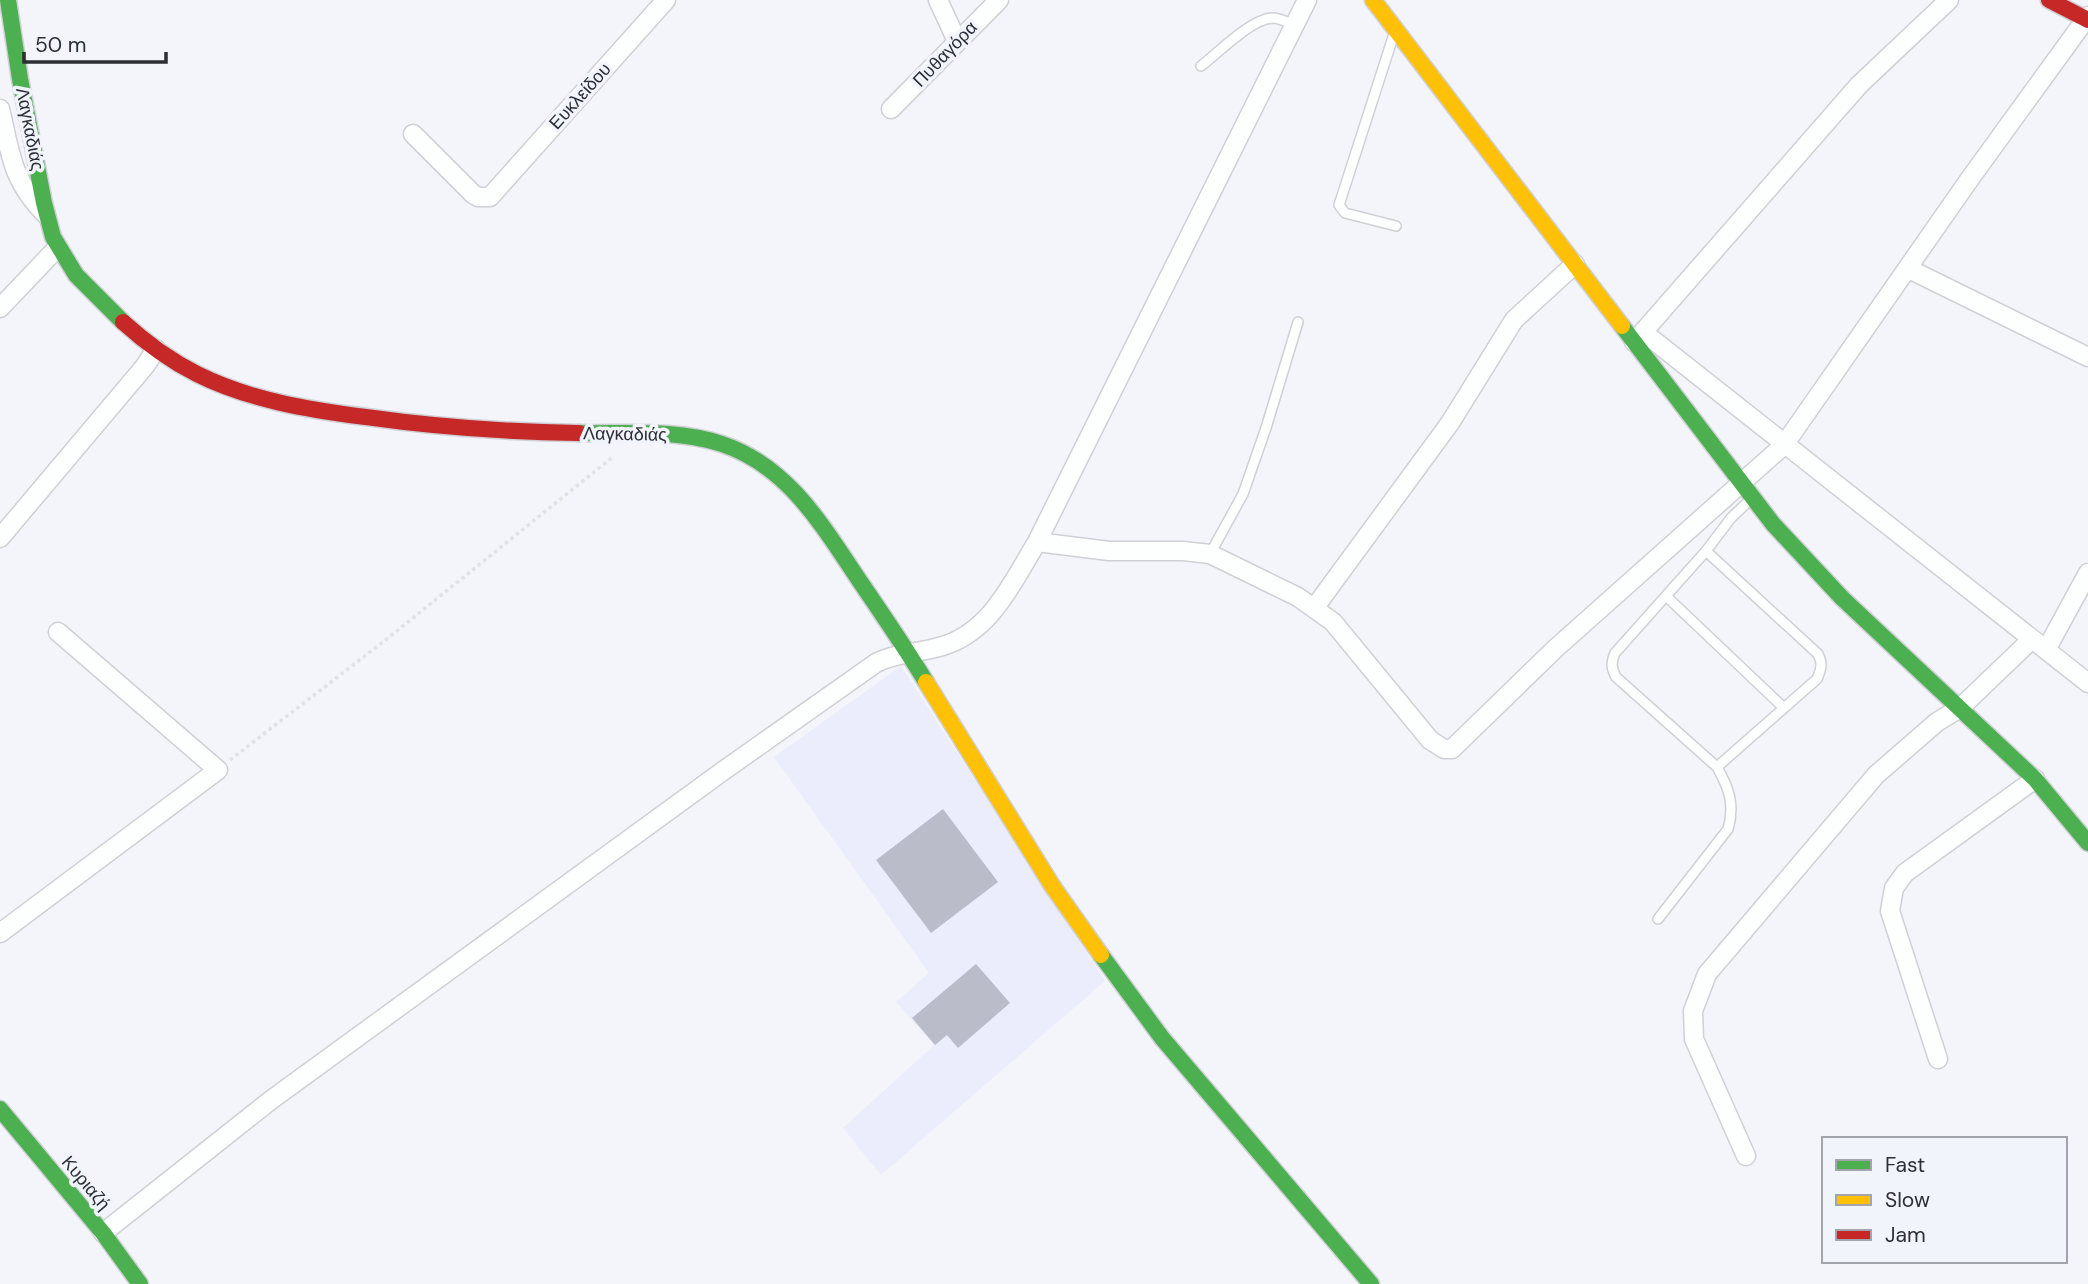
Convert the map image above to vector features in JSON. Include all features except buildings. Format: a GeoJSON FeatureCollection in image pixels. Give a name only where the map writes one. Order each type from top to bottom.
{"type":"FeatureCollection","features":[{"type":"Feature","properties":{"kind":"street","name":"Λαγκαδιάς"},"geometry":{"type":"LineString","coordinates":[[8,0],[13,41],[47,217],[58,247],[80,281],[135,333],[175,362],[205,378],[277,403],[310,410],[482,430],[679,436],[723,444],[743,452],[798,493],[909,654],[1053,887],[1162,1038],[1371,1284]]}},
{"type":"Feature","properties":{"kind":"street","name":"Ευκλείδου"},"geometry":{"type":"LineString","coordinates":[[413,134],[473,194],[484,198],[495,193],[666,0]]}},
{"type":"Feature","properties":{"kind":"street"},"geometry":{"type":"LineString","coordinates":[[938,0],[957,41]]}},
{"type":"Feature","properties":{"kind":"street","name":"Πυθαγόρα"},"geometry":{"type":"LineString","coordinates":[[891,109],[999,0]]}},
{"type":"Feature","properties":{"kind":"street"},"geometry":{"type":"LineString","coordinates":[[103,1233],[271,1100],[876,663],[886,658],[943,646],[984,623],[1000,603],[1037,542],[1307,0]]}},
{"type":"Feature","properties":{"kind":"street"},"geometry":{"type":"LineString","coordinates":[[1373,0],[1575,264],[1638,337],[1747,491],[1791,545],[1842,598],[2035,779],[2088,843]]}},
{"type":"Feature","properties":{"kind":"street"},"geometry":{"type":"LineString","coordinates":[[1391,0],[1391,23]]}},
{"type":"Feature","properties":{"kind":"street"},"geometry":{"type":"LineString","coordinates":[[1638,337],[1859,85],[1949,0]]}},
{"type":"Feature","properties":{"kind":"street"},"geometry":{"type":"LineString","coordinates":[[1037,542],[1109,551],[1210,554],[1257,575],[1315,607],[1344,634],[1430,740],[1444,749],[1452,749],[1556,648],[1747,491],[1784,445],[1984,159],[2087,19],[2049,0]]}},
{"type":"Feature","properties":{"kind":"street","name":"Λαγκαδιάς"},"geometry":{"type":"LineString","coordinates":[[0,109],[17,177],[31,200],[47,217]]}},
{"type":"Feature","properties":{"kind":"street"},"geometry":{"type":"LineString","coordinates":[[0,308],[58,247]]}},
{"type":"Feature","properties":{"kind":"street"},"geometry":{"type":"LineString","coordinates":[[1315,607],[1450,422],[1514,320],[1575,264]]}},
{"type":"Feature","properties":{"kind":"street"},"geometry":{"type":"LineString","coordinates":[[1909,269],[2088,358]]}},
{"type":"Feature","properties":{"kind":"street"},"geometry":{"type":"LineString","coordinates":[[1638,337],[1784,445],[2088,683]]}},
{"type":"Feature","properties":{"kind":"street"},"geometry":{"type":"LineString","coordinates":[[0,538],[145,366],[156,349]]}},
{"type":"Feature","properties":{"kind":"street"},"geometry":{"type":"LineString","coordinates":[[1746,1156],[1694,1040],[1693,1011],[1703,983],[1722,954],[1866,785],[1937,722],[1960,708],[2039,644],[2088,573]]}},
{"type":"Feature","properties":{"kind":"street"},"geometry":{"type":"LineString","coordinates":[[0,933],[218,770],[58,632]]}},
{"type":"Feature","properties":{"kind":"street"},"geometry":{"type":"LineString","coordinates":[[1938,1059],[1890,911],[1894,888],[1911,869],[2035,779]]}},
{"type":"Feature","properties":{"kind":"street","name":"Κυριαζή"},"geometry":{"type":"LineString","coordinates":[[0,1109],[103,1233],[140,1284]]}},
{"type":"Feature","properties":{"kind":"lane"},"geometry":{"type":"LineString","coordinates":[[1201,66],[1262,20],[1272,18],[1294,25]]}},
{"type":"Feature","properties":{"kind":"lane"},"geometry":{"type":"LineString","coordinates":[[1391,23],[1339,205],[1345,213],[1396,226]]}},
{"type":"Feature","properties":{"kind":"lane"},"geometry":{"type":"LineString","coordinates":[[1210,554],[1243,494],[1279,389],[1298,322]]}},
{"type":"Feature","properties":{"kind":"lane"},"geometry":{"type":"LineString","coordinates":[[1658,919],[1728,829],[1732,801],[1726,782],[1717,767],[1616,677],[1612,659],[1706,551],[1747,491]]}},
{"type":"Feature","properties":{"kind":"lane"},"geometry":{"type":"LineString","coordinates":[[1706,551],[1822,660],[1817,679],[1717,767]]}},
{"type":"Feature","properties":{"kind":"lane"},"geometry":{"type":"LineString","coordinates":[[1666,596],[1784,708]]}},
{"type":"Feature","properties":{"kind":"path"},"geometry":{"type":"LineString","coordinates":[[218,770],[388,638],[575,485],[642,434]]}},
{"type":"Feature","properties":{"kind":"shaded area"},"geometry":{"type":"Polygon","coordinates":[[[901,666],[1105,981],[881,1175],[843,1128],[934,1045],[896,1002],[929,973],[774,757],[901,666]]]}},
{"type":"Feature","properties":{"kind":"traffic: fast"},"geometry":{"type":"LineString","coordinates":[[8,0],[20,79],[53,237],[76,275],[123,322]]}},
{"type":"Feature","properties":{"kind":"traffic: fast"},"geometry":{"type":"LineString","coordinates":[[1622,326],[1773,524],[1842,598],[2035,779],[2088,843]]}},
{"type":"Feature","properties":{"kind":"traffic: fast"},"geometry":{"type":"LineString","coordinates":[[579,433],[651,433],[705,439],[745,454],[766,467],[785,482],[817,519],[926,682]]}},
{"type":"Feature","properties":{"kind":"traffic: fast"},"geometry":{"type":"LineString","coordinates":[[1101,955],[1162,1038],[1371,1284]]}},
{"type":"Feature","properties":{"kind":"traffic: fast"},"geometry":{"type":"LineString","coordinates":[[0,1109],[103,1233],[140,1284]]}},
{"type":"Feature","properties":{"kind":"traffic: slow"},"geometry":{"type":"LineString","coordinates":[[1373,0],[1622,326]]}},
{"type":"Feature","properties":{"kind":"traffic: slow"},"geometry":{"type":"LineString","coordinates":[[926,682],[1053,887],[1101,955]]}},
{"type":"Feature","properties":{"kind":"traffic: jam"},"geometry":{"type":"LineString","coordinates":[[2049,0],[2088,20]]}},
{"type":"Feature","properties":{"kind":"traffic: jam"},"geometry":{"type":"LineString","coordinates":[[123,322],[158,350],[197,374],[237,391],[280,403],[419,424],[579,433]]}}]}
